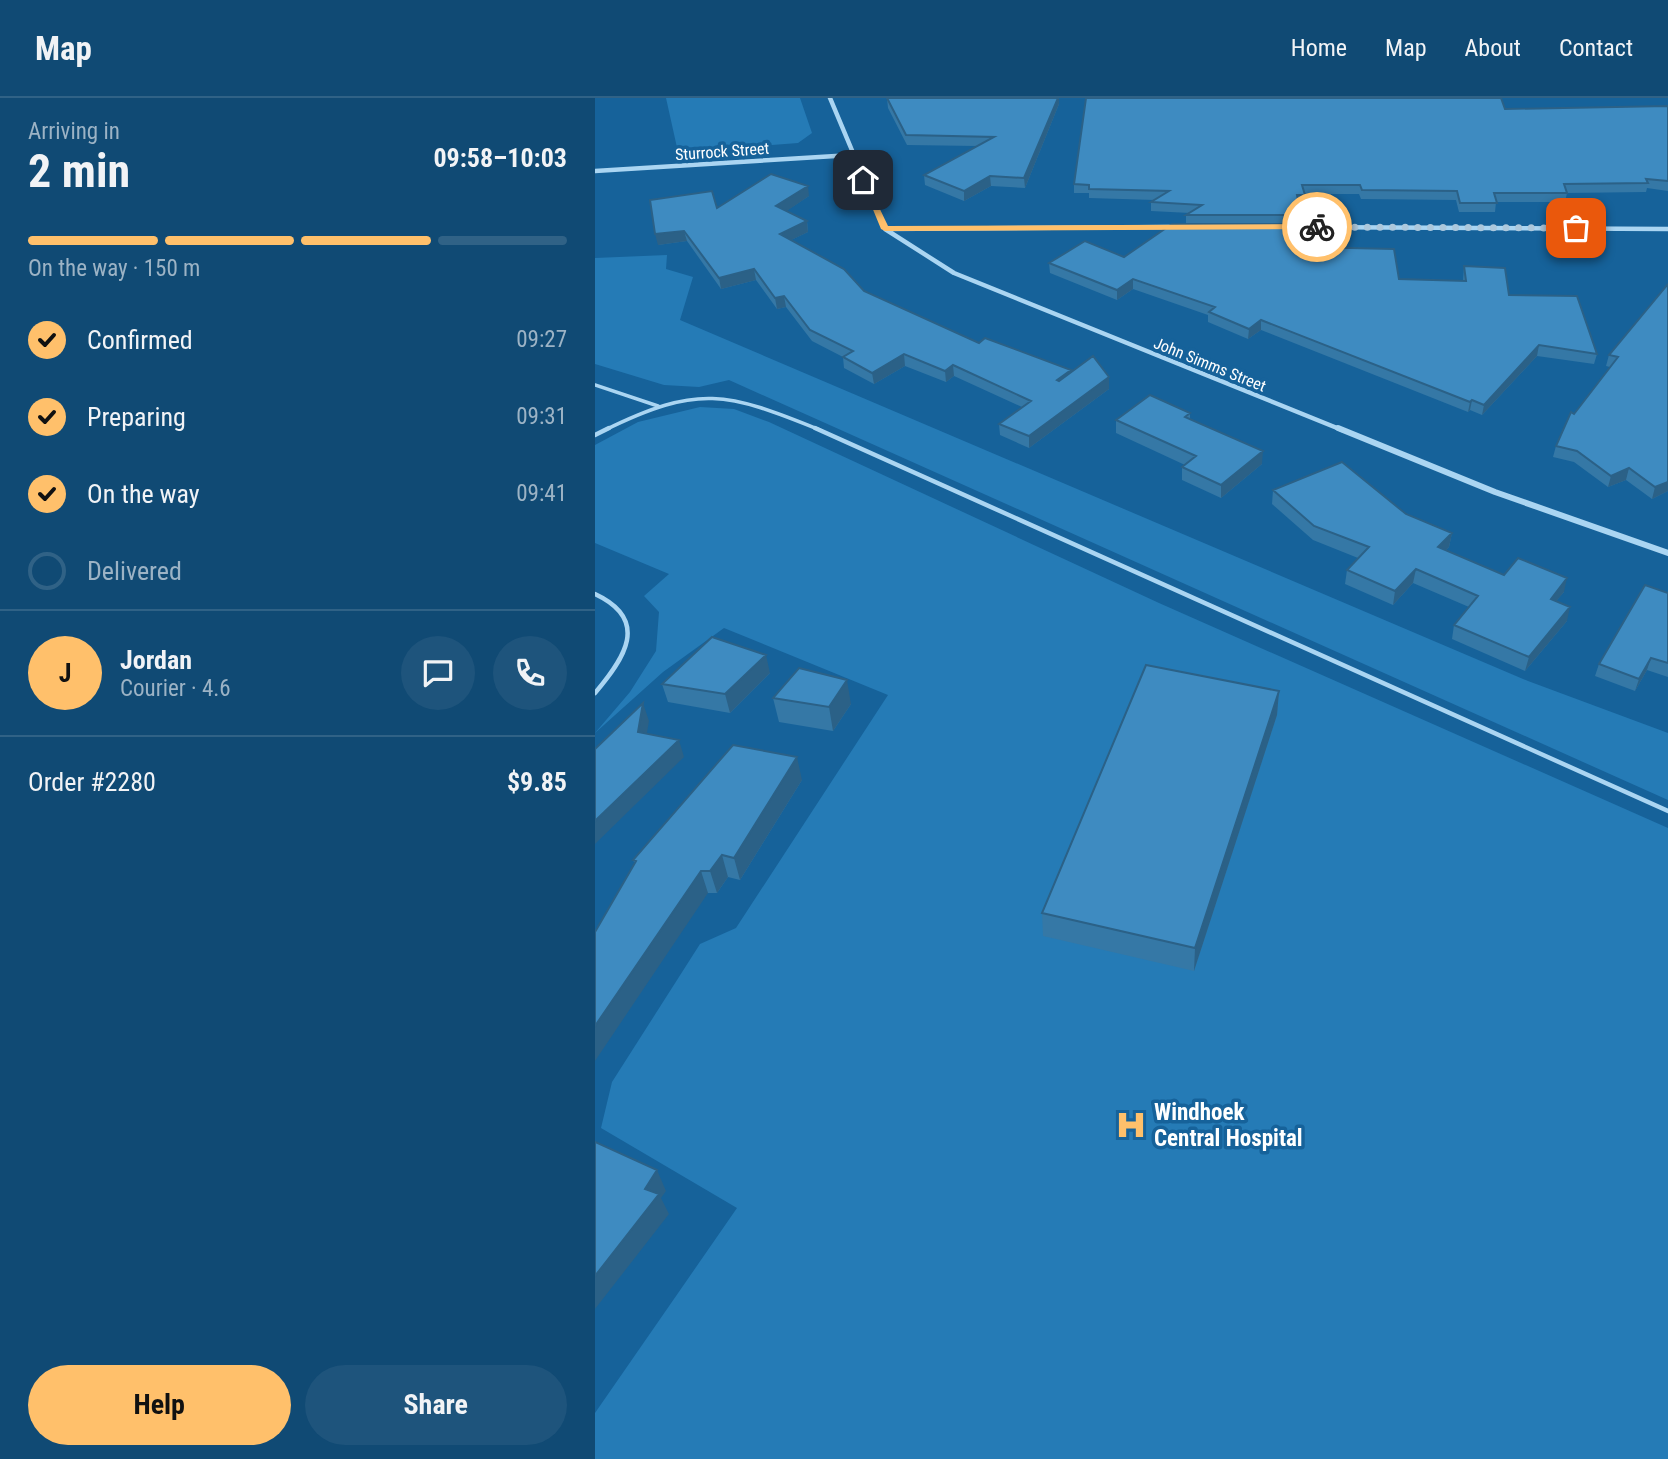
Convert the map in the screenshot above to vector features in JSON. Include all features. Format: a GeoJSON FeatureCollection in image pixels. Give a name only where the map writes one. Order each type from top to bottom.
{"type":"FeatureCollection","features":[{"type":"Feature","properties":{"kind":"street"},"geometry":{"type":"LineString","coordinates":[[830,98],[885,229],[1187,227]]}},
{"type":"Feature","properties":{"kind":"street","name":"Sturrock Street"},"geometry":{"type":"LineString","coordinates":[[595,171],[852,155]]}},
{"type":"Feature","properties":{"kind":"street"},"geometry":{"type":"LineString","coordinates":[[1283,227],[1668,229]]}},
{"type":"Feature","properties":{"kind":"street","name":"John Simms Street"},"geometry":{"type":"LineString","coordinates":[[885,229],[921,254],[980,283],[1496,492],[1668,554]]}},
{"type":"Feature","properties":{"kind":"lane"},"geometry":{"type":"LineString","coordinates":[[595,385],[658,406]]}},
{"type":"Feature","properties":{"kind":"lane"},"geometry":{"type":"LineString","coordinates":[[595,435],[658,406],[704,397],[737,399],[817,429],[1668,811]]}},
{"type":"Feature","properties":{"kind":"lane"},"geometry":{"type":"LineString","coordinates":[[595,594],[614,603],[623,614],[629,643],[624,658],[595,694]]}},
{"type":"Feature","properties":{"kind":"shaded area"},"geometry":{"type":"Polygon","coordinates":[[[666,98],[800,98],[812,133],[798,143],[678,152],[666,98]]]}},
{"type":"Feature","properties":{"kind":"shaded area"},"geometry":{"type":"Polygon","coordinates":[[[667,255],[666,269],[693,277],[680,320],[1528,681],[1668,733],[1668,800],[729,380],[699,387],[664,385],[595,364],[595,258],[667,255]]]}},
{"type":"Feature","properties":{"kind":"shaded area","name":"Windhoek Central Hospital"},"geometry":{"type":"Polygon","coordinates":[[[700,407],[734,409],[769,422],[1159,603],[1668,828],[1668,1459],[595,1459],[595,1413],[737,1208],[601,1128],[612,1082],[700,944],[736,928],[888,695],[724,628],[663,672],[595,733],[630,692],[656,651],[659,612],[644,596],[669,574],[595,543],[595,445],[638,422],[700,407]]]}},
{"type":"Feature","properties":{"kind":"building"},"geometry":{"type":"Polygon","coordinates":[[[887,98],[1058,98],[1024,178],[990,176],[964,191],[924,175],[994,137],[906,135],[887,98]]]}},
{"type":"Feature","properties":{"kind":"building"},"geometry":{"type":"Polygon","coordinates":[[[1086,98],[1501,98],[1505,109],[1668,106],[1668,181],[1646,179],[1648,183],[1564,184],[1567,193],[1494,193],[1497,203],[1460,203],[1457,191],[1362,190],[1360,185],[1302,185],[1305,195],[1297,195],[1301,215],[1186,215],[1202,205],[1151,202],[1169,191],[1089,189],[1089,185],[1074,184],[1086,98]]]}},
{"type":"Feature","properties":{"kind":"building"},"geometry":{"type":"Polygon","coordinates":[[[771,174],[808,186],[776,206],[807,221],[780,234],[844,269],[864,291],[979,343],[985,338],[1071,370],[1057,380],[1059,381],[1093,356],[1109,377],[1029,436],[999,424],[1031,401],[953,365],[945,371],[904,354],[872,373],[843,357],[853,351],[810,330],[784,296],[775,298],[754,269],[719,278],[684,231],[655,234],[650,200],[712,191],[717,208],[771,174]]]}},
{"type":"Feature","properties":{"kind":"building"},"geometry":{"type":"Polygon","coordinates":[[[1172,224],[1303,224],[1307,247],[1394,249],[1399,279],[1466,281],[1464,266],[1505,268],[1509,295],[1577,296],[1597,354],[1539,345],[1484,405],[1472,400],[1470,402],[1261,320],[1249,329],[1209,312],[1215,307],[1133,279],[1117,290],[1049,263],[1085,241],[1124,257],[1172,224]]]}},
{"type":"Feature","properties":{"kind":"building"},"geometry":{"type":"Polygon","coordinates":[[[1668,284],[1668,482],[1655,487],[1629,468],[1611,476],[1577,451],[1556,446],[1571,412],[1574,414],[1618,357],[1609,355],[1668,284]]]}},
{"type":"Feature","properties":{"kind":"building"},"geometry":{"type":"Polygon","coordinates":[[[1150,395],[1190,413],[1185,417],[1263,451],[1221,485],[1182,467],[1196,456],[1116,420],[1150,395]]]}},
{"type":"Feature","properties":{"kind":"building"},"geometry":{"type":"Polygon","coordinates":[[[1342,462],[1406,514],[1452,533],[1438,547],[1504,575],[1518,558],[1567,578],[1551,599],[1570,607],[1529,657],[1454,625],[1478,596],[1416,569],[1395,591],[1347,570],[1369,547],[1314,526],[1273,490],[1342,462]]]}},
{"type":"Feature","properties":{"kind":"building"},"geometry":{"type":"Polygon","coordinates":[[[1645,585],[1668,593],[1668,663],[1651,658],[1639,679],[1599,664],[1645,585]]]}},
{"type":"Feature","properties":{"kind":"building"},"geometry":{"type":"Polygon","coordinates":[[[712,637],[766,655],[725,694],[662,684],[712,637]]]}},
{"type":"Feature","properties":{"kind":"building"},"geometry":{"type":"Polygon","coordinates":[[[1146,665],[1279,691],[1195,948],[1042,913],[1146,665]]]}},
{"type":"Feature","properties":{"kind":"building"},"geometry":{"type":"Polygon","coordinates":[[[799,668],[847,680],[829,707],[773,698],[799,668]]]}},
{"type":"Feature","properties":{"kind":"building"},"geometry":{"type":"Polygon","coordinates":[[[643,703],[638,732],[679,740],[595,821],[595,749],[643,703]]]}},
{"type":"Feature","properties":{"kind":"building"},"geometry":{"type":"Polygon","coordinates":[[[733,745],[797,757],[734,858],[722,855],[710,871],[701,871],[595,1026],[595,932],[636,861],[633,860],[733,745]]]}},
{"type":"Feature","properties":{"kind":"building"},"geometry":{"type":"Polygon","coordinates":[[[595,1142],[657,1170],[645,1189],[659,1194],[595,1276],[595,1142]]]}},
{"type":"Feature","properties":{"kind":"way so far"},"geometry":{"type":"LineString","coordinates":[[1317,227],[1576,228]]}},
{"type":"Feature","properties":{"kind":"place","name":"Windhoek Central Hospital"},"geometry":{"type":"Point","coordinates":[1131,1125]}},
{"type":"Feature","properties":{"kind":"route"},"geometry":{"type":"LineString","coordinates":[[863,180],[885,229],[1317,227]]}}]}
